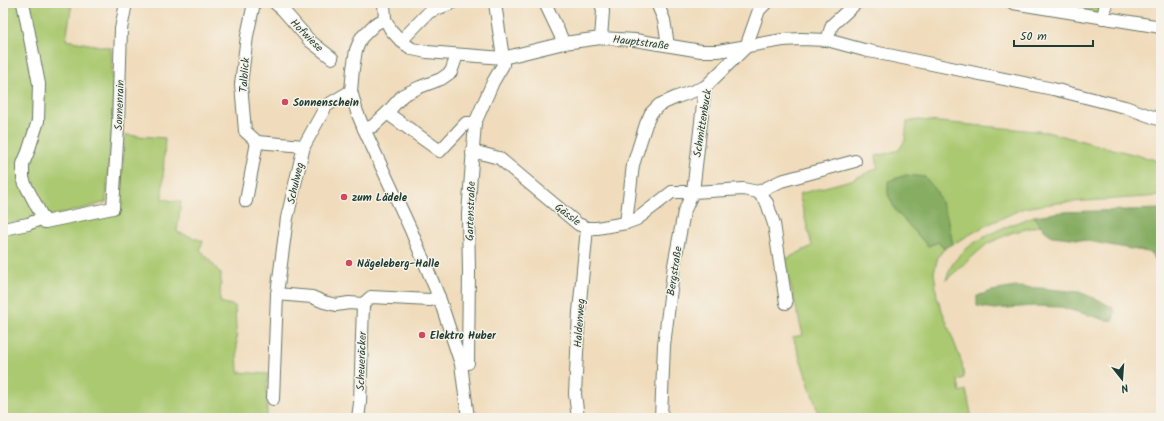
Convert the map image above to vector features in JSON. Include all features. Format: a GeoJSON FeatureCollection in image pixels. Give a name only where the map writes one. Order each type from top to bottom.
{"type":"FeatureCollection","features":[{"type":"Feature","properties":{"kind":"street"},"geometry":{"type":"LineString","coordinates":[[3,229],[28,224],[43,218],[23,178],[23,164],[38,121],[39,84],[23,3]]}},
{"type":"Feature","properties":{"kind":"street","name":"Sonnenrain"},"geometry":{"type":"LineString","coordinates":[[43,218],[45,222],[113,208],[118,126],[121,29],[126,3]]}},
{"type":"Feature","properties":{"kind":"street","name":"Talblick"},"geometry":{"type":"LineString","coordinates":[[254,3],[241,84],[245,131],[257,142]]}},
{"type":"Feature","properties":{"kind":"street","name":"Hauptstraße"},"geometry":{"type":"LineString","coordinates":[[384,3],[385,19],[391,30],[400,41],[412,49],[427,52],[503,58],[564,43],[601,38],[635,40],[701,51],[718,51],[795,39],[827,40],[864,50],[1061,91],[1125,107],[1161,120]]}},
{"type":"Feature","properties":{"kind":"street"},"geometry":{"type":"LineString","coordinates":[[400,41],[429,12],[452,3]]}},
{"type":"Feature","properties":{"kind":"street"},"geometry":{"type":"LineString","coordinates":[[495,3],[503,58]]}},
{"type":"Feature","properties":{"kind":"street"},"geometry":{"type":"LineString","coordinates":[[545,3],[564,43]]}},
{"type":"Feature","properties":{"kind":"street"},"geometry":{"type":"LineString","coordinates":[[601,3],[601,38]]}},
{"type":"Feature","properties":{"kind":"street"},"geometry":{"type":"LineString","coordinates":[[657,3],[664,20],[668,45]]}},
{"type":"Feature","properties":{"kind":"street"},"geometry":{"type":"LineString","coordinates":[[746,47],[759,10],[766,3]]}},
{"type":"Feature","properties":{"kind":"street"},"geometry":{"type":"LineString","coordinates":[[827,40],[832,25],[856,3]]}},
{"type":"Feature","properties":{"kind":"street"},"geometry":{"type":"LineString","coordinates":[[1103,18],[1106,3]]}},
{"type":"Feature","properties":{"kind":"street"},"geometry":{"type":"LineString","coordinates":[[1018,4],[1161,27]]}},
{"type":"Feature","properties":{"kind":"street","name":"Hofwiese"},"geometry":{"type":"LineString","coordinates":[[283,6],[310,41],[332,58]]}},
{"type":"Feature","properties":{"kind":"street"},"geometry":{"type":"LineString","coordinates":[[385,19],[375,24],[361,38],[356,50],[351,91],[364,130],[410,228],[439,297],[461,364],[468,418]]}},
{"type":"Feature","properties":{"kind":"street","name":"Schmittenbuck"},"geometry":{"type":"LineString","coordinates":[[693,192],[705,87],[746,47]]}},
{"type":"Feature","properties":{"kind":"street"},"geometry":{"type":"LineString","coordinates":[[364,130],[373,126],[403,95],[420,86],[441,79],[451,72],[457,55]]}},
{"type":"Feature","properties":{"kind":"street","name":"Gartenstraße"},"geometry":{"type":"LineString","coordinates":[[461,364],[468,363],[468,214],[475,123],[502,65],[503,58]]}},
{"type":"Feature","properties":{"kind":"street"},"geometry":{"type":"LineString","coordinates":[[626,223],[633,165],[651,113],[660,105],[705,87]]}},
{"type":"Feature","properties":{"kind":"street","name":"Schulweg"},"geometry":{"type":"LineString","coordinates":[[273,399],[277,294],[287,218],[304,146],[326,106],[351,91]]}},
{"type":"Feature","properties":{"kind":"street"},"geometry":{"type":"LineString","coordinates":[[387,113],[440,151],[466,123],[475,123]]}},
{"type":"Feature","properties":{"kind":"street"},"geometry":{"type":"LineString","coordinates":[[246,201],[257,142],[304,146]]}},
{"type":"Feature","properties":{"kind":"street","name":"Gässle"},"geometry":{"type":"LineString","coordinates":[[472,153],[480,153],[499,158],[578,224],[587,228],[597,228],[626,223],[637,219],[672,192],[693,192]]}},
{"type":"Feature","properties":{"kind":"street"},"geometry":{"type":"LineString","coordinates":[[693,192],[743,189],[758,192],[781,181],[855,161]]}},
{"type":"Feature","properties":{"kind":"street","name":"Bergstraße"},"geometry":{"type":"LineString","coordinates":[[661,418],[664,345],[674,265],[684,212],[693,192]]}},
{"type":"Feature","properties":{"kind":"street"},"geometry":{"type":"LineString","coordinates":[[758,192],[767,203],[774,224],[786,303]]}},
{"type":"Feature","properties":{"kind":"street","name":"Haldenweg"},"geometry":{"type":"LineString","coordinates":[[578,418],[575,394],[579,312],[587,228]]}},
{"type":"Feature","properties":{"kind":"street"},"geometry":{"type":"LineString","coordinates":[[277,294],[312,297],[336,306],[349,303],[363,304],[372,296],[430,300],[439,297]]}},
{"type":"Feature","properties":{"kind":"street","name":"Scheueräcker"},"geometry":{"type":"LineString","coordinates":[[358,418],[360,403],[363,304]]}},
{"type":"Feature","properties":{"kind":"green space"},"geometry":{"type":"Polygon","coordinates":[[[3,3],[20,3],[42,117],[28,3],[72,3],[66,40],[111,48],[115,134],[111,134],[106,202],[68,212],[3,225],[3,3]]]}},
{"type":"Feature","properties":{"kind":"green space"},"geometry":{"type":"Polygon","coordinates":[[[1047,3],[1100,3],[1097,17],[1047,3]]]}},
{"type":"Feature","properties":{"kind":"green space"},"geometry":{"type":"Polygon","coordinates":[[[918,120],[1047,132],[1152,159],[1161,163],[1161,196],[1057,203],[1024,208],[987,225],[953,244],[936,190],[888,195],[896,211],[928,246],[938,242],[944,249],[938,257],[934,272],[937,297],[962,363],[964,378],[958,380],[960,392],[966,390],[972,418],[820,418],[793,337],[803,335],[784,260],[812,246],[799,194],[851,180],[878,168],[876,156],[899,150],[905,140],[907,122],[918,120]]]}},
{"type":"Feature","properties":{"kind":"green space"},"geometry":{"type":"Polygon","coordinates":[[[125,135],[165,138],[162,199],[181,202],[177,232],[203,241],[200,249],[221,274],[220,302],[235,306],[238,372],[268,374],[267,418],[3,418],[3,234],[118,213],[125,135]]]}},
{"type":"Feature","properties":{"kind":"green space"},"geometry":{"type":"Polygon","coordinates":[[[906,175],[925,177],[936,190],[947,217],[953,244],[944,249],[938,242],[928,246],[896,211],[888,194],[888,181],[906,175]]]}},
{"type":"Feature","properties":{"kind":"green space"},"geometry":{"type":"Polygon","coordinates":[[[1161,209],[1161,265],[1148,252],[1052,236],[1044,230],[1034,216],[1062,212],[1161,209]]]}},
{"type":"Feature","properties":{"kind":"green space"},"geometry":{"type":"Polygon","coordinates":[[[1034,216],[1041,225],[1011,233],[987,244],[946,280],[952,265],[968,248],[989,234],[1034,216]]]}},
{"type":"Feature","properties":{"kind":"green space"},"geometry":{"type":"Polygon","coordinates":[[[1016,287],[1079,292],[1099,300],[1113,308],[1115,312],[1113,320],[1106,320],[1060,307],[1033,306],[994,309],[977,306],[977,296],[992,291],[1016,287]]]}},
{"type":"Feature","properties":{"kind":"place","name":"Sonnenschein"},"geometry":{"type":"Point","coordinates":[285,102]}},
{"type":"Feature","properties":{"kind":"place","name":"zum Lädele"},"geometry":{"type":"Point","coordinates":[344,197]}},
{"type":"Feature","properties":{"kind":"place","name":"Nägeleberg-Halle"},"geometry":{"type":"Point","coordinates":[349,263]}},
{"type":"Feature","properties":{"kind":"place","name":"Elektro Huber"},"geometry":{"type":"Point","coordinates":[422,335]}}]}
